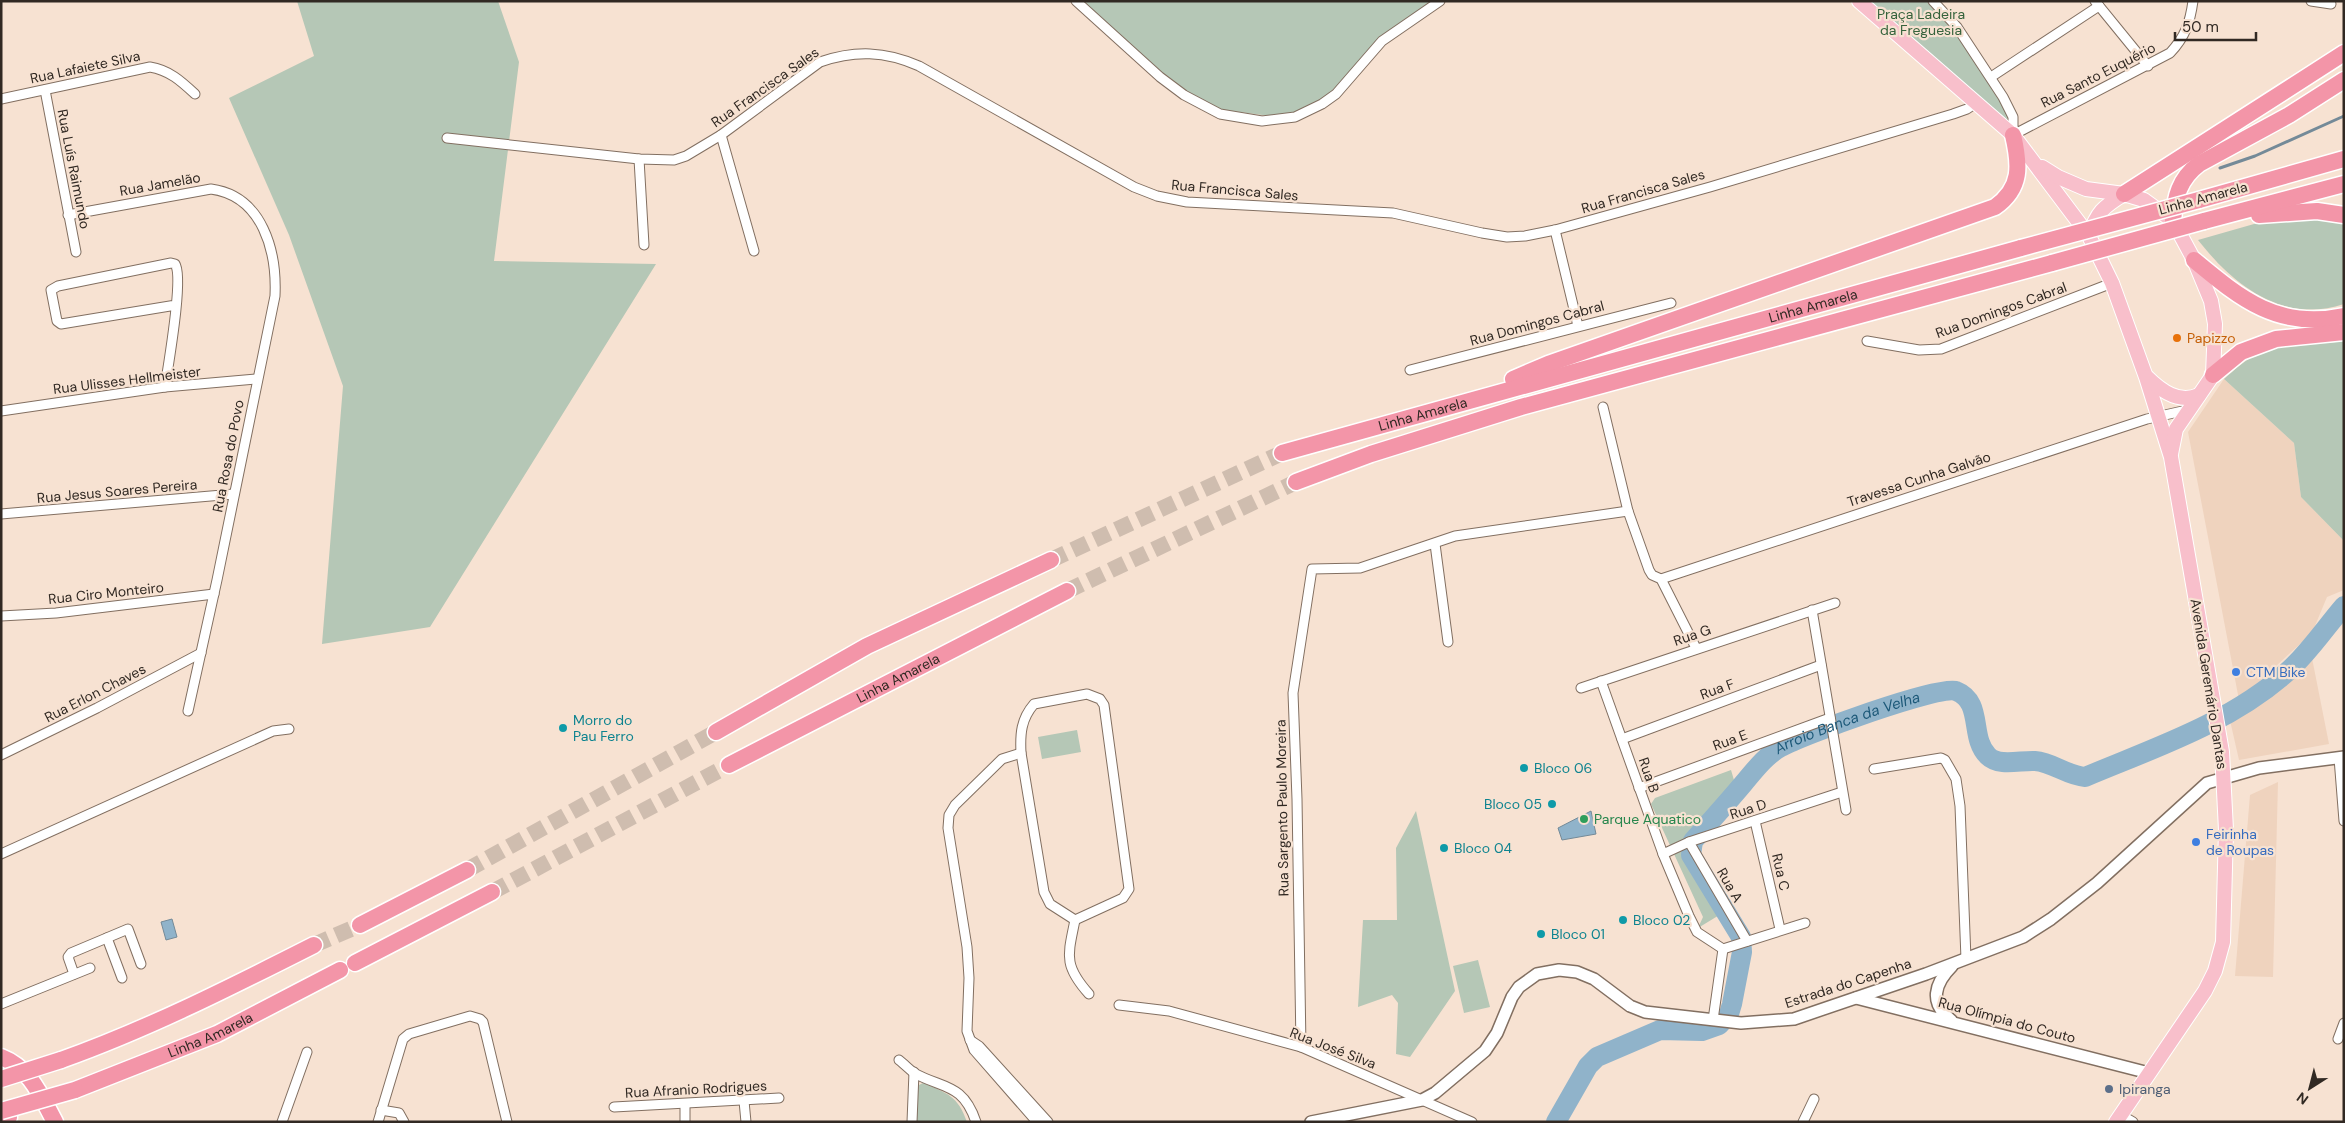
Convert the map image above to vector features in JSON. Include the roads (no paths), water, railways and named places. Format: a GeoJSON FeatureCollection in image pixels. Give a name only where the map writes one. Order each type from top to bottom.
{"type":"FeatureCollection","features":[{"type":"Feature","properties":{"kind":"highway"},"geometry":{"type":"LineString","coordinates":[[2124,194],[2344,53]]}},
{"type":"Feature","properties":{"kind":"highway"},"geometry":{"type":"LineString","coordinates":[[2173,221],[2180,185],[2188,172],[2199,164],[2289,115],[2344,80]]}},
{"type":"Feature","properties":{"kind":"highway"},"geometry":{"type":"LineString","coordinates":[[1459,403],[1548,364],[1995,208],[2004,201],[2016,181],[2019,162],[2013,135]]}},
{"type":"Feature","properties":{"kind":"highway","name":"Linha Amarela"},"geometry":{"type":"LineString","coordinates":[[1282,453],[2344,159]]}},
{"type":"Feature","properties":{"kind":"highway","name":"Linha Amarela"},"geometry":{"type":"LineString","coordinates":[[1296,482],[1371,454],[1521,406],[2344,184]]}},
{"type":"Feature","properties":{"kind":"highway"},"geometry":{"type":"LineString","coordinates":[[2220,218],[2317,211],[2344,215]]}},
{"type":"Feature","properties":{"kind":"highway"},"geometry":{"type":"LineString","coordinates":[[2194,260],[2232,292],[2266,310],[2308,321],[2344,316]]}},
{"type":"Feature","properties":{"kind":"highway"},"geometry":{"type":"LineString","coordinates":[[2213,375],[2241,352],[2276,338],[2344,332]]}},
{"type":"Feature","properties":{"kind":"highway"},"geometry":{"type":"LineString","coordinates":[[716,732],[867,646],[1051,560]]}},
{"type":"Feature","properties":{"kind":"highway","name":"Linha Amarela"},"geometry":{"type":"LineString","coordinates":[[729,765],[831,714],[912,669],[1067,592]]}},
{"type":"Feature","properties":{"kind":"highway"},"geometry":{"type":"LineString","coordinates":[[360,925],[467,870]]}},
{"type":"Feature","properties":{"kind":"highway","name":"Linha Amarela"},"geometry":{"type":"LineString","coordinates":[[7,1117],[217,1034],[492,892]]}},
{"type":"Feature","properties":{"kind":"highway"},"geometry":{"type":"LineString","coordinates":[[1,1079],[120,1038],[207,999],[314,945]]}},
{"type":"Feature","properties":{"kind":"highway"},"geometry":{"type":"LineString","coordinates":[[1,1057],[23,1069],[34,1083],[54,1122]]}},
{"type":"Feature","properties":{"kind":"main road","name":"Avenida Geremário Dantas"},"geometry":{"type":"LineString","coordinates":[[1864,6],[2013,135],[2089,236],[2112,283],[2146,377],[2171,457],[2217,725],[2224,777],[2226,830],[2223,942],[2220,957],[2204,991],[2149,1073],[2123,1119]]}},
{"type":"Feature","properties":{"kind":"main road","name":"Avenida Geremário Dantas"},"geometry":{"type":"LineString","coordinates":[[2033,161],[2072,184],[2086,189],[2124,194],[2144,200],[2173,221],[2194,260],[2211,302],[2215,324],[2213,375],[2187,410],[2176,429],[2171,457]]}},
{"type":"Feature","properties":{"kind":"main road"},"geometry":{"type":"LineString","coordinates":[[2089,236],[2095,218],[2101,209],[2124,194]]}},
{"type":"Feature","properties":{"kind":"main road"},"geometry":{"type":"LineString","coordinates":[[2146,377],[2157,387],[2176,396],[2190,398],[2199,395]]}},
{"type":"Feature","properties":{"kind":"street"},"geometry":{"type":"LineString","coordinates":[[1076,1],[1160,77],[1184,95],[1220,114],[1262,121],[1295,117],[1322,104],[1336,94],[1382,41],[1440,1]]}},
{"type":"Feature","properties":{"kind":"street"},"geometry":{"type":"LineString","coordinates":[[1849,1],[1864,6]]}},
{"type":"Feature","properties":{"kind":"street"},"geometry":{"type":"LineString","coordinates":[[1933,1],[1957,27],[1991,77],[2013,117],[2013,135]]}},
{"type":"Feature","properties":{"kind":"street","name":"Rua Santo Euquério"},"geometry":{"type":"LineString","coordinates":[[2013,135],[2170,53],[2182,40],[2190,24],[2193,1]]}},
{"type":"Feature","properties":{"kind":"street"},"geometry":{"type":"LineString","coordinates":[[2311,1],[2331,4]]}},
{"type":"Feature","properties":{"kind":"street"},"geometry":{"type":"LineString","coordinates":[[1991,77],[2097,4],[2148,66]]}},
{"type":"Feature","properties":{"kind":"street","name":"Rua Francisca Sales"},"geometry":{"type":"LineString","coordinates":[[447,138],[660,161],[686,156],[721,135],[820,62],[839,55],[881,54],[898,57],[919,66],[1134,187],[1157,196],[1187,202],[1393,214],[1507,237],[1555,230],[1899,131],[1967,109],[1976,103]]}},
{"type":"Feature","properties":{"kind":"street","name":"Rua Lafaiete Silva"},"geometry":{"type":"LineString","coordinates":[[1,99],[150,67],[162,69],[174,75],[195,94]]}},
{"type":"Feature","properties":{"kind":"street","name":"Rua Luís Raimundo"},"geometry":{"type":"LineString","coordinates":[[45,90],[76,252]]}},
{"type":"Feature","properties":{"kind":"street"},"geometry":{"type":"LineString","coordinates":[[721,135],[754,251]]}},
{"type":"Feature","properties":{"kind":"street"},"geometry":{"type":"LineString","coordinates":[[639,159],[644,245]]}},
{"type":"Feature","properties":{"kind":"street","name":"Rua Jamelão"},"geometry":{"type":"LineString","coordinates":[[68,215],[210,189],[225,192],[252,210]]}},
{"type":"Feature","properties":{"kind":"street","name":"Rua Rosa do Povo"},"geometry":{"type":"LineString","coordinates":[[188,711],[214,594],[256,379],[275,296],[276,272],[272,252],[264,231],[252,210]]}},
{"type":"Feature","properties":{"kind":"street"},"geometry":{"type":"LineString","coordinates":[[1555,230],[1578,326]]}},
{"type":"Feature","properties":{"kind":"street"},"geometry":{"type":"LineString","coordinates":[[165,387],[176,305],[177,266],[171,263],[58,286],[51,290],[57,321],[61,324],[176,305]]}},
{"type":"Feature","properties":{"kind":"street","name":"Rua Domingos Cabral"},"geometry":{"type":"LineString","coordinates":[[1866,341],[1919,350],[1941,349],[2112,283]]}},
{"type":"Feature","properties":{"kind":"street","name":"Rua Domingos Cabral"},"geometry":{"type":"LineString","coordinates":[[1410,370],[1671,303]]}},
{"type":"Feature","properties":{"kind":"street","name":"Rua Ulisses Hellmeister"},"geometry":{"type":"LineString","coordinates":[[1,410],[165,387],[256,379]]}},
{"type":"Feature","properties":{"kind":"street"},"geometry":{"type":"LineString","coordinates":[[1603,407],[1628,511],[1649,570],[1652,575],[1661,579],[1696,648]]}},
{"type":"Feature","properties":{"kind":"street","name":"Travessa Cunha Galvão"},"geometry":{"type":"LineString","coordinates":[[1661,579],[2146,419],[2187,410]]}},
{"type":"Feature","properties":{"kind":"street","name":"Rua Jesus Soares Pereira"},"geometry":{"type":"LineString","coordinates":[[1,514],[234,494]]}},
{"type":"Feature","properties":{"kind":"street"},"geometry":{"type":"LineString","coordinates":[[1448,642],[1435,544],[1455,536],[1628,511]]}},
{"type":"Feature","properties":{"kind":"street","name":"Rua Sargento Paulo Moreira"},"geometry":{"type":"LineString","coordinates":[[1301,1048],[1297,799],[1293,693],[1312,569],[1360,568],[1382,559],[1435,544]]}},
{"type":"Feature","properties":{"kind":"street","name":"Rua Ciro Monteiro"},"geometry":{"type":"LineString","coordinates":[[2,619],[214,594]]}},
{"type":"Feature","properties":{"kind":"street","name":"Rua G"},"geometry":{"type":"LineString","coordinates":[[1581,688],[1835,603]]}},
{"type":"Feature","properties":{"kind":"street"},"geometry":{"type":"LineString","coordinates":[[1812,610],[1846,810]]}},
{"type":"Feature","properties":{"kind":"street","name":"Rua Erlon Chaves"},"geometry":{"type":"LineString","coordinates":[[1,755],[106,704],[201,653]]}},
{"type":"Feature","properties":{"kind":"street","name":"Rua F"},"geometry":{"type":"LineString","coordinates":[[1622,739],[1821,665]]}},
{"type":"Feature","properties":{"kind":"street","name":"Rua B"},"geometry":{"type":"LineString","coordinates":[[1601,681],[1663,854],[1689,916],[1698,932],[1727,947]]}},
{"type":"Feature","properties":{"kind":"street"},"geometry":{"type":"LineString","coordinates":[[1087,694],[1100,698],[1104,705],[1129,889],[1123,898],[1074,920],[1050,904],[1044,892],[1021,753],[1022,721],[1034,704],[1087,694]]}},
{"type":"Feature","properties":{"kind":"street","name":"Rua E"},"geometry":{"type":"LineString","coordinates":[[1639,788],[1830,718]]}},
{"type":"Feature","properties":{"kind":"street"},"geometry":{"type":"LineString","coordinates":[[1,854],[273,731],[289,729]]}},
{"type":"Feature","properties":{"kind":"street"},"geometry":{"type":"LineString","coordinates":[[1021,753],[1002,759],[993,766],[955,805],[949,815],[948,828],[967,947],[969,978],[967,1031],[970,1040],[979,1046],[1037,1122]]}},
{"type":"Feature","properties":{"kind":"street"},"geometry":{"type":"LineString","coordinates":[[1874,769],[1941,758],[1945,760],[1956,779],[1960,806],[1966,959]]}},
{"type":"Feature","properties":{"kind":"street"},"geometry":{"type":"LineString","coordinates":[[2341,758],[2344,821]]}},
{"type":"Feature","properties":{"kind":"street","name":"Estrada do Capenha"},"geometry":{"type":"LineString","coordinates":[[1311,1122],[1356,1118],[1422,1100],[1435,1093],[1485,1051],[1496,1034],[1519,987],[1536,974],[1559,970],[1577,972],[1594,979],[1630,1006],[1644,1012],[1741,1023],[1794,1019],[1856,998],[1868,992],[1955,963],[2023,937],[2051,919],[2097,883],[2192,794],[2207,783],[2258,768],[2341,758]]}},
{"type":"Feature","properties":{"kind":"street","name":"Rua D"},"geometry":{"type":"LineString","coordinates":[[1663,854],[1689,842],[1842,792]]}},
{"type":"Feature","properties":{"kind":"street","name":"Rua C"},"geometry":{"type":"LineString","coordinates":[[1755,821],[1780,929]]}},
{"type":"Feature","properties":{"kind":"street","name":"Rua A"},"geometry":{"type":"LineString","coordinates":[[1689,842],[1745,942]]}},
{"type":"Feature","properties":{"kind":"street"},"geometry":{"type":"LineString","coordinates":[[1074,920],[1068,958],[1080,984],[1089,994]]}},
{"type":"Feature","properties":{"kind":"street"},"geometry":{"type":"LineString","coordinates":[[1713,1020],[1727,947],[1780,929],[1805,923]]}},
{"type":"Feature","properties":{"kind":"street"},"geometry":{"type":"LineString","coordinates":[[74,974],[69,955],[128,929],[141,964]]}},
{"type":"Feature","properties":{"kind":"street"},"geometry":{"type":"LineString","coordinates":[[108,938],[122,978]]}},
{"type":"Feature","properties":{"kind":"street"},"geometry":{"type":"LineString","coordinates":[[1953,1022],[1943,1014],[1936,1000],[1940,981],[1955,963]]}},
{"type":"Feature","properties":{"kind":"street"},"geometry":{"type":"LineString","coordinates":[[1,1004],[90,968]]}},
{"type":"Feature","properties":{"kind":"street","name":"Rua Olímpia do Couto"},"geometry":{"type":"LineString","coordinates":[[1856,998],[2149,1073]]}},
{"type":"Feature","properties":{"kind":"street","name":"Rua José Silva"},"geometry":{"type":"LineString","coordinates":[[1119,1005],[1169,1011],[1301,1048],[1472,1122]]}},
{"type":"Feature","properties":{"kind":"street"},"geometry":{"type":"LineString","coordinates":[[378,1122],[400,1046],[409,1034],[470,1016],[480,1018],[484,1022],[507,1122]]}},
{"type":"Feature","properties":{"kind":"street"},"geometry":{"type":"LineString","coordinates":[[2338,1039],[2344,1023]]}},
{"type":"Feature","properties":{"kind":"street"},"geometry":{"type":"LineString","coordinates":[[282,1122],[307,1052]]}},
{"type":"Feature","properties":{"kind":"street"},"geometry":{"type":"LineString","coordinates":[[899,1060],[914,1072],[950,1087],[966,1100],[976,1122]]}},
{"type":"Feature","properties":{"kind":"street"},"geometry":{"type":"LineString","coordinates":[[912,1122],[914,1072]]}},
{"type":"Feature","properties":{"kind":"street"},"geometry":{"type":"LineString","coordinates":[[1007,1082],[1048,1122]]}},
{"type":"Feature","properties":{"kind":"street","name":"Rua Afranio Rodrigues"},"geometry":{"type":"LineString","coordinates":[[614,1107],[779,1098]]}},
{"type":"Feature","properties":{"kind":"street"},"geometry":{"type":"LineString","coordinates":[[1803,1122],[1814,1099]]}},
{"type":"Feature","properties":{"kind":"street"},"geometry":{"type":"LineString","coordinates":[[744,1101],[746,1122]]}},
{"type":"Feature","properties":{"kind":"street"},"geometry":{"type":"LineString","coordinates":[[685,1104],[685,1122]]}},
{"type":"Feature","properties":{"kind":"street"},"geometry":{"type":"LineString","coordinates":[[381,1110],[399,1113],[404,1122]]}},
{"type":"Feature","properties":{"kind":"water","name":"Parque Aquatico"},"geometry":{"type":"Polygon","coordinates":[[[1591,811],[1596,834],[1562,840],[1558,828],[1591,811]]]}},
{"type":"Feature","properties":{"kind":"water"},"geometry":{"type":"Polygon","coordinates":[[[172,919],[177,937],[166,940],[161,922],[172,919]]]}},
{"type":"Feature","properties":{"kind":"waterway"},"geometry":{"type":"LineString","coordinates":[[2220,168],[2255,156],[2344,116]]}},
{"type":"Feature","properties":{"kind":"waterway","name":"Arroio Banca da Velha"},"geometry":{"type":"LineString","coordinates":[[1556,1122],[1588,1066],[1597,1057],[1660,1030],[1702,1031],[1719,1025],[1729,1014],[1742,952],[1741,937],[1691,855],[1693,841],[1760,764],[1776,750],[1793,741],[1870,712],[1925,695],[1956,691],[1965,696],[1970,703],[1979,740],[1988,756],[2004,762],[2041,762],[2085,777],[2190,733],[2241,706],[2265,690],[2295,665],[2344,606]]}},
{"type":"Feature","properties":{"kind":"tunnel"},"geometry":{"type":"LineString","coordinates":[[1051,560],[1282,453]]}},
{"type":"Feature","properties":{"kind":"tunnel"},"geometry":{"type":"LineString","coordinates":[[1067,591],[1296,482]]}},
{"type":"Feature","properties":{"kind":"tunnel"},"geometry":{"type":"LineString","coordinates":[[467,870],[716,732]]}},
{"type":"Feature","properties":{"kind":"tunnel"},"geometry":{"type":"LineString","coordinates":[[492,892],[729,765]]}},
{"type":"Feature","properties":{"kind":"tunnel"},"geometry":{"type":"LineString","coordinates":[[314,945],[360,925]]}},
{"type":"Feature","properties":{"kind":"place","name":"Papizzo"},"geometry":{"type":"Point","coordinates":[2177,338]}},
{"type":"Feature","properties":{"kind":"place","name":"CTM Bike"},"geometry":{"type":"Point","coordinates":[2236,672]}},
{"type":"Feature","properties":{"kind":"place","name":"Morro do Pau Ferro"},"geometry":{"type":"Point","coordinates":[563,728]}},
{"type":"Feature","properties":{"kind":"place","name":"Bloco 06"},"geometry":{"type":"Point","coordinates":[1524,768]}},
{"type":"Feature","properties":{"kind":"place","name":"Bloco 05"},"geometry":{"type":"Point","coordinates":[1552,804]}},
{"type":"Feature","properties":{"kind":"place","name":"Parque Aquatico"},"geometry":{"type":"Point","coordinates":[1584,819]}},
{"type":"Feature","properties":{"kind":"place","name":"Feirinha de Roupas"},"geometry":{"type":"Point","coordinates":[2196,842]}},
{"type":"Feature","properties":{"kind":"place","name":"Bloco 04"},"geometry":{"type":"Point","coordinates":[1444,848]}},
{"type":"Feature","properties":{"kind":"place","name":"Bloco 02"},"geometry":{"type":"Point","coordinates":[1623,920]}},
{"type":"Feature","properties":{"kind":"place","name":"Bloco 01"},"geometry":{"type":"Point","coordinates":[1541,934]}},
{"type":"Feature","properties":{"kind":"place","name":"Ipiranga"},"geometry":{"type":"Point","coordinates":[2109,1089]}},
{"type":"Feature","properties":{"kind":"park label","name":"Praça Ladeira da Freguesia"},"geometry":{"type":"Point","coordinates":[1921,22]}}]}
